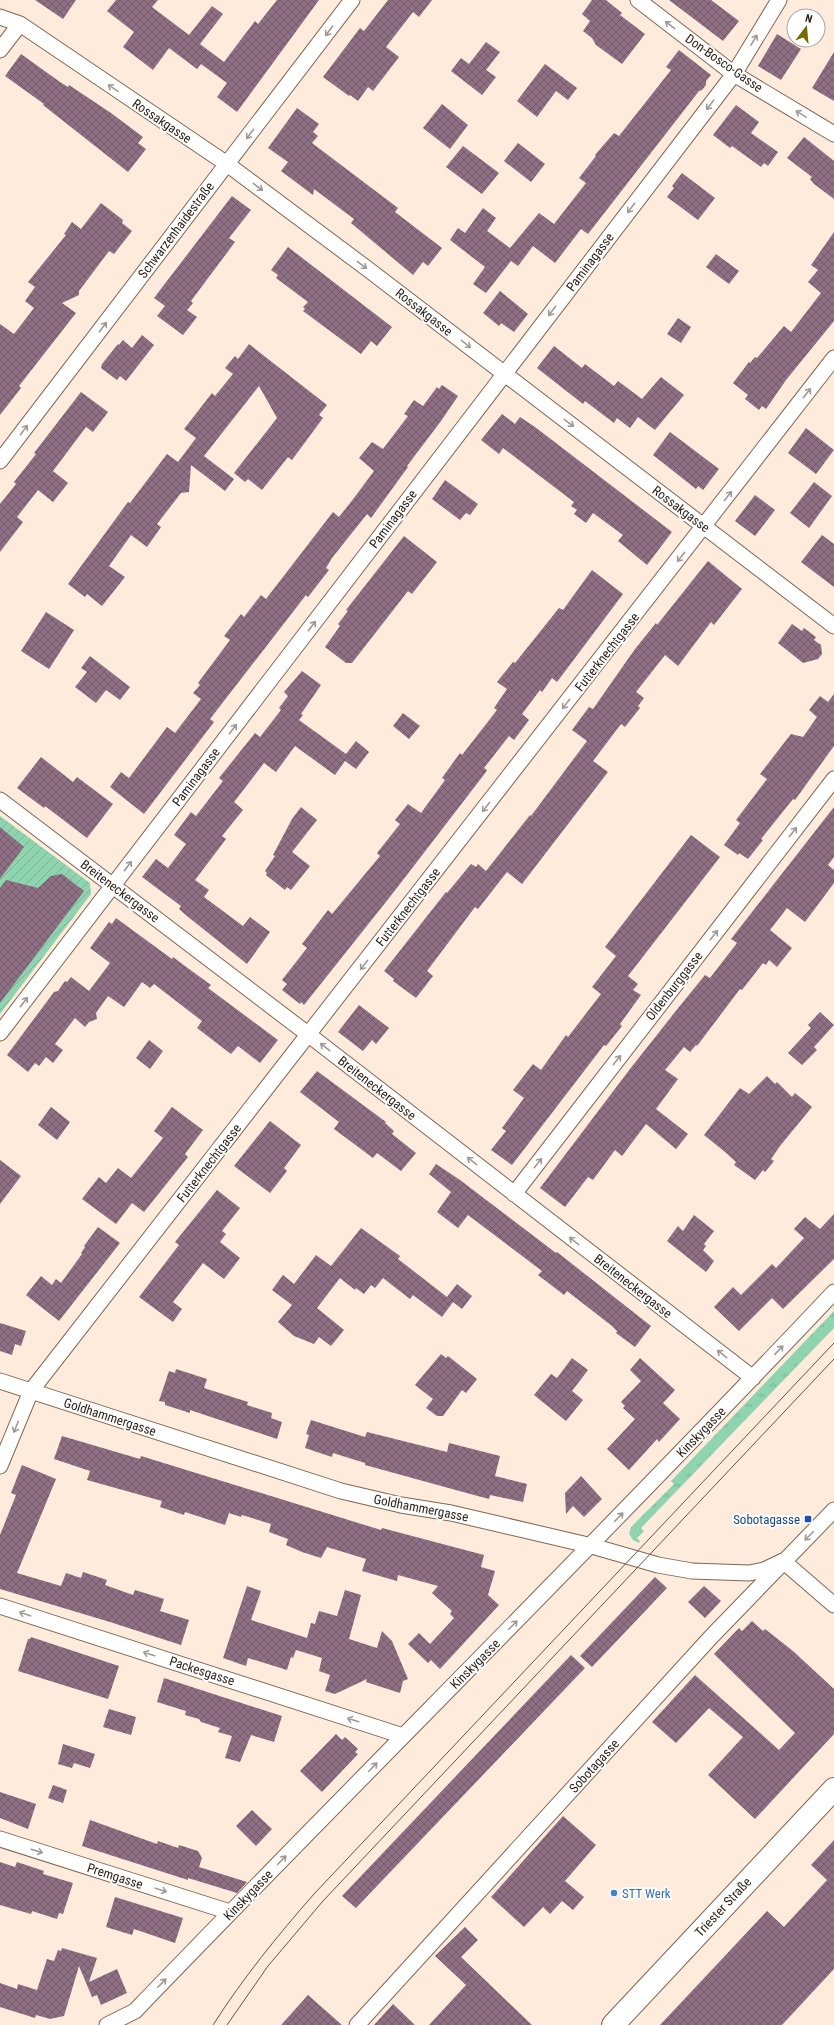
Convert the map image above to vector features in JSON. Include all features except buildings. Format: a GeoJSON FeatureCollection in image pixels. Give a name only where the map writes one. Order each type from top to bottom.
{"type":"FeatureCollection","features":[{"type":"Feature","properties":{"kind":"main road","name":"Triester Straße"},"geometry":{"type":"LineString","coordinates":[[613,2025],[834,1789]]}},
{"type":"Feature","properties":{"kind":"street","name":"Schwarzenhaidestraße"},"geometry":{"type":"LineString","coordinates":[[0,461],[352,0]]}},
{"type":"Feature","properties":{"kind":"street","name":"Don-Bosco-Gasse"},"geometry":{"type":"LineString","coordinates":[[638,0],[734,74],[834,134]]}},
{"type":"Feature","properties":{"kind":"street","name":"Paminagasse"},"geometry":{"type":"LineString","coordinates":[[0,1033],[734,74],[779,0]]}},
{"type":"Feature","properties":{"kind":"street","name":"Rossakgasse"},"geometry":{"type":"LineString","coordinates":[[0,17],[20,24],[227,164],[369,270],[834,626]]}},
{"type":"Feature","properties":{"kind":"street"},"geometry":{"type":"LineString","coordinates":[[0,50],[20,24]]}},
{"type":"Feature","properties":{"kind":"street","name":"Futterknechtgasse"},"geometry":{"type":"LineString","coordinates":[[0,1466],[31,1391],[834,358]]}},
{"type":"Feature","properties":{"kind":"street","name":"Oldenburggasse"},"geometry":{"type":"LineString","coordinates":[[514,1194],[834,779]]}},
{"type":"Feature","properties":{"kind":"street","name":"Breiteneckergasse"},"geometry":{"type":"LineString","coordinates":[[0,800],[309,1035],[753,1378]]}},
{"type":"Feature","properties":{"kind":"street","name":"Kinskygasse"},"geometry":{"type":"LineString","coordinates":[[107,2025],[135,2012],[230,1912],[592,1546],[834,1292]]}},
{"type":"Feature","properties":{"kind":"street","name":"Goldhammergasse"},"geometry":{"type":"LineString","coordinates":[[0,1381],[342,1491],[401,1505],[451,1513],[592,1546],[658,1565],[692,1571],[756,1572],[783,1561]]}},
{"type":"Feature","properties":{"kind":"street","name":"Sobotagasse"},"geometry":{"type":"LineString","coordinates":[[357,2025],[711,1637],[834,1510]]}},
{"type":"Feature","properties":{"kind":"street"},"geometry":{"type":"LineString","coordinates":[[783,1561],[834,1605]]}},
{"type":"Feature","properties":{"kind":"street","name":"Packesgasse"},"geometry":{"type":"LineString","coordinates":[[0,1606],[403,1736]]}},
{"type":"Feature","properties":{"kind":"street","name":"Premgasse"},"geometry":{"type":"LineString","coordinates":[[0,1839],[230,1912]]}},
{"type":"Feature","properties":{"kind":"green space"},"geometry":{"type":"Polygon","coordinates":[[[0,816],[90,883],[91,894],[0,1014],[0,816]]]}},
{"type":"Feature","properties":{"kind":"green space"},"geometry":{"type":"Polygon","coordinates":[[[834,1311],[834,1328],[641,1528],[644,1531],[637,1538],[640,1541],[639,1543],[633,1540],[629,1534],[631,1527],[674,1484],[671,1481],[834,1311]]]}},
{"type":"Feature","properties":{"kind":"tram line"},"geometry":{"type":"LineString","coordinates":[[213,2025],[236,1990],[261,1957],[314,1894],[834,1343]]}},
{"type":"Feature","properties":{"kind":"tram line"},"geometry":{"type":"LineString","coordinates":[[227,2025],[268,1966],[323,1901],[834,1359]]}},
{"type":"Feature","properties":{"kind":"place","name":"Sobotagasse"},"geometry":{"type":"Point","coordinates":[808,1519]}},
{"type":"Feature","properties":{"kind":"place","name":"STT Werk"},"geometry":{"type":"Point","coordinates":[614,1893]}}]}
